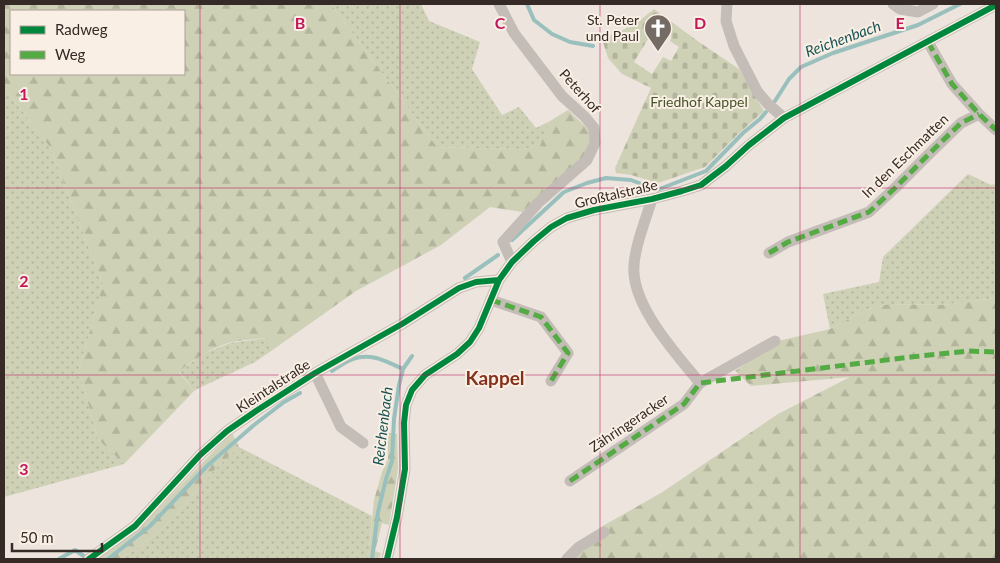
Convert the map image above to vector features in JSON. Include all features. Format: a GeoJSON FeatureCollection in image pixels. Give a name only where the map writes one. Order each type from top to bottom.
{"type":"FeatureCollection","features":[{"type":"Feature","properties":{"kind":"street","name":"Peterhof"},"geometry":{"type":"LineString","coordinates":[[499,4],[514,33],[562,96],[594,128],[595,143],[587,160],[539,202],[503,242],[509,255]]}},
{"type":"Feature","properties":{"kind":"street"},"geometry":{"type":"LineString","coordinates":[[726,4],[726,21],[734,46],[757,90],[784,118]]}},
{"type":"Feature","properties":{"kind":"street"},"geometry":{"type":"LineString","coordinates":[[893,4],[900,9],[918,12],[933,4]]}},
{"type":"Feature","properties":{"kind":"street","name":"Großtalstraße"},"geometry":{"type":"LineString","coordinates":[[387,559],[397,517],[405,469],[404,423],[406,405],[412,390],[425,376],[457,354],[470,342],[479,328],[509,255],[534,241],[551,227],[567,218],[594,210],[652,199],[701,185],[784,118],[996,5]]}},
{"type":"Feature","properties":{"kind":"street"},"geometry":{"type":"LineString","coordinates":[[928,42],[952,84],[996,130]]}},
{"type":"Feature","properties":{"kind":"street","name":"In den Eschmatten"},"geometry":{"type":"LineString","coordinates":[[769,253],[788,242],[869,212],[961,123],[979,114]]}},
{"type":"Feature","properties":{"kind":"street"},"geometry":{"type":"LineString","coordinates":[[652,199],[634,261],[634,273],[639,296],[662,337],[700,383]]}},
{"type":"Feature","properties":{"kind":"street","name":"Kleintalstraße"},"geometry":{"type":"LineString","coordinates":[[92,557],[135,526],[200,455],[227,431],[256,411],[315,373],[402,324],[459,288],[476,282],[500,280]]}},
{"type":"Feature","properties":{"kind":"street"},"geometry":{"type":"LineString","coordinates":[[491,300],[541,316],[568,353],[551,381]]}},
{"type":"Feature","properties":{"kind":"street","name":"Zähringeracker"},"geometry":{"type":"LineString","coordinates":[[570,481],[684,404],[700,383],[775,341]]}},
{"type":"Feature","properties":{"kind":"street"},"geometry":{"type":"LineString","coordinates":[[315,373],[341,427],[363,443]]}},
{"type":"Feature","properties":{"kind":"street"},"geometry":{"type":"LineString","coordinates":[[567,559],[579,547],[604,532]]}},
{"type":"Feature","properties":{"kind":"green space"},"geometry":{"type":"Polygon","coordinates":[[[4,4],[331,4],[437,147],[523,149],[540,146],[550,121],[568,110],[591,132],[588,154],[522,212],[490,207],[441,245],[356,291],[274,349],[268,338],[232,342],[211,350],[190,363],[179,372],[194,391],[124,464],[98,439],[79,370],[103,284],[50,147],[4,87],[4,4]]]}},
{"type":"Feature","properties":{"kind":"green space"},"geometry":{"type":"Polygon","coordinates":[[[331,4],[421,4],[429,21],[480,42],[472,69],[502,115],[519,107],[536,128],[550,121],[541,146],[523,149],[437,147],[331,4]]]}},
{"type":"Feature","properties":{"kind":"green space","name":"Friedhof Kappel"},"geometry":{"type":"Polygon","coordinates":[[[654,9],[739,69],[764,111],[705,167],[658,183],[631,175],[616,173],[615,168],[651,88],[622,74],[608,58],[602,39],[634,25],[654,9]],[[664,27],[658,29],[654,35],[651,34],[634,62],[652,74],[663,57],[671,61],[679,47],[670,41],[671,33],[664,27]]]}},
{"type":"Feature","properties":{"kind":"green space"},"geometry":{"type":"Polygon","coordinates":[[[4,87],[50,147],[103,284],[79,370],[98,439],[124,464],[4,497],[4,87]]]}},
{"type":"Feature","properties":{"kind":"green space"},"geometry":{"type":"Polygon","coordinates":[[[968,174],[991,185],[996,184],[996,298],[943,305],[889,304],[866,310],[830,329],[823,294],[879,282],[883,257],[968,174]]]}},
{"type":"Feature","properties":{"kind":"green space"},"geometry":{"type":"Polygon","coordinates":[[[996,298],[996,559],[572,559],[601,527],[661,493],[778,414],[850,377],[751,386],[735,371],[778,341],[830,329],[866,310],[889,304],[943,305],[996,298]]]}},
{"type":"Feature","properties":{"kind":"green space"},"geometry":{"type":"Polygon","coordinates":[[[268,338],[274,349],[255,362],[194,391],[179,371],[205,353],[230,343],[268,338]]]}},
{"type":"Feature","properties":{"kind":"green space"},"geometry":{"type":"Polygon","coordinates":[[[232,433],[239,447],[215,469],[160,531],[135,550],[118,559],[96,559],[141,527],[232,433]]]}},
{"type":"Feature","properties":{"kind":"green space"},"geometry":{"type":"Polygon","coordinates":[[[388,433],[397,434],[398,469],[389,525],[382,523],[375,551],[381,553],[379,559],[366,559],[369,550],[374,500],[388,459],[388,433]]]}},
{"type":"Feature","properties":{"kind":"green space"},"geometry":{"type":"Polygon","coordinates":[[[239,447],[372,516],[369,550],[366,559],[118,559],[135,550],[160,531],[215,469],[239,447]]]}},
{"type":"Feature","properties":{"kind":"waterway"},"geometry":{"type":"LineString","coordinates":[[527,4],[534,20],[552,34],[570,42],[593,46]]}},
{"type":"Feature","properties":{"kind":"waterway","name":"Reichenbach"},"geometry":{"type":"LineString","coordinates":[[775,101],[789,79],[801,67],[833,53],[918,25],[960,4]]}},
{"type":"Feature","properties":{"kind":"waterway","name":"Reichenbach"},"geometry":{"type":"LineString","coordinates":[[512,240],[564,192],[587,183],[606,178],[631,180],[657,190],[706,171],[766,112]]}},
{"type":"Feature","properties":{"kind":"waterway","name":"Reichenbach"},"geometry":{"type":"LineString","coordinates":[[465,278],[498,255]]}},
{"type":"Feature","properties":{"kind":"waterway","name":"Reichenbach"},"geometry":{"type":"LineString","coordinates":[[372,559],[378,512],[392,461],[394,419],[399,385],[403,369],[412,356]]}},
{"type":"Feature","properties":{"kind":"waterway"},"geometry":{"type":"LineString","coordinates":[[332,371],[342,364],[360,357],[373,357],[403,369]]}},
{"type":"Feature","properties":{"kind":"waterway"},"geometry":{"type":"LineString","coordinates":[[108,559],[150,526],[208,465],[254,425],[284,402],[300,393]]}},
{"type":"Feature","properties":{"kind":"waterway"},"geometry":{"type":"LineString","coordinates":[[59,559],[75,550],[88,559]]}},
{"type":"Feature","properties":{"kind":"marked path"},"geometry":{"type":"LineString","coordinates":[[928,42],[952,84],[996,130]]}},
{"type":"Feature","properties":{"kind":"marked path"},"geometry":{"type":"LineString","coordinates":[[769,253],[788,242],[869,212],[961,123],[979,114]]}},
{"type":"Feature","properties":{"kind":"marked path"},"geometry":{"type":"LineString","coordinates":[[491,300],[541,317],[568,353],[551,381]]}},
{"type":"Feature","properties":{"kind":"marked path"},"geometry":{"type":"LineString","coordinates":[[570,481],[684,404],[700,383],[968,351],[996,352]]}},
{"type":"Feature","properties":{"kind":"cycle path"},"geometry":{"type":"LineString","coordinates":[[387,559],[397,517],[405,469],[404,423],[406,405],[412,390],[425,375],[457,354],[470,342],[479,328],[499,280],[512,262],[534,241],[551,227],[567,218],[594,210],[652,199],[701,185],[784,118],[996,5]]}},
{"type":"Feature","properties":{"kind":"cycle path"},"geometry":{"type":"LineString","coordinates":[[89,559],[135,526],[200,455],[227,431],[256,411],[315,373],[402,324],[459,288],[476,282],[499,280]]}},
{"type":"Feature","properties":{"kind":"place","name":"St. Peter und Paul"},"geometry":{"type":"Point","coordinates":[658,52]}},
{"type":"Feature","properties":{"kind":"district","name":"Kappel"},"geometry":{"type":"Point","coordinates":[495,378]}}]}
